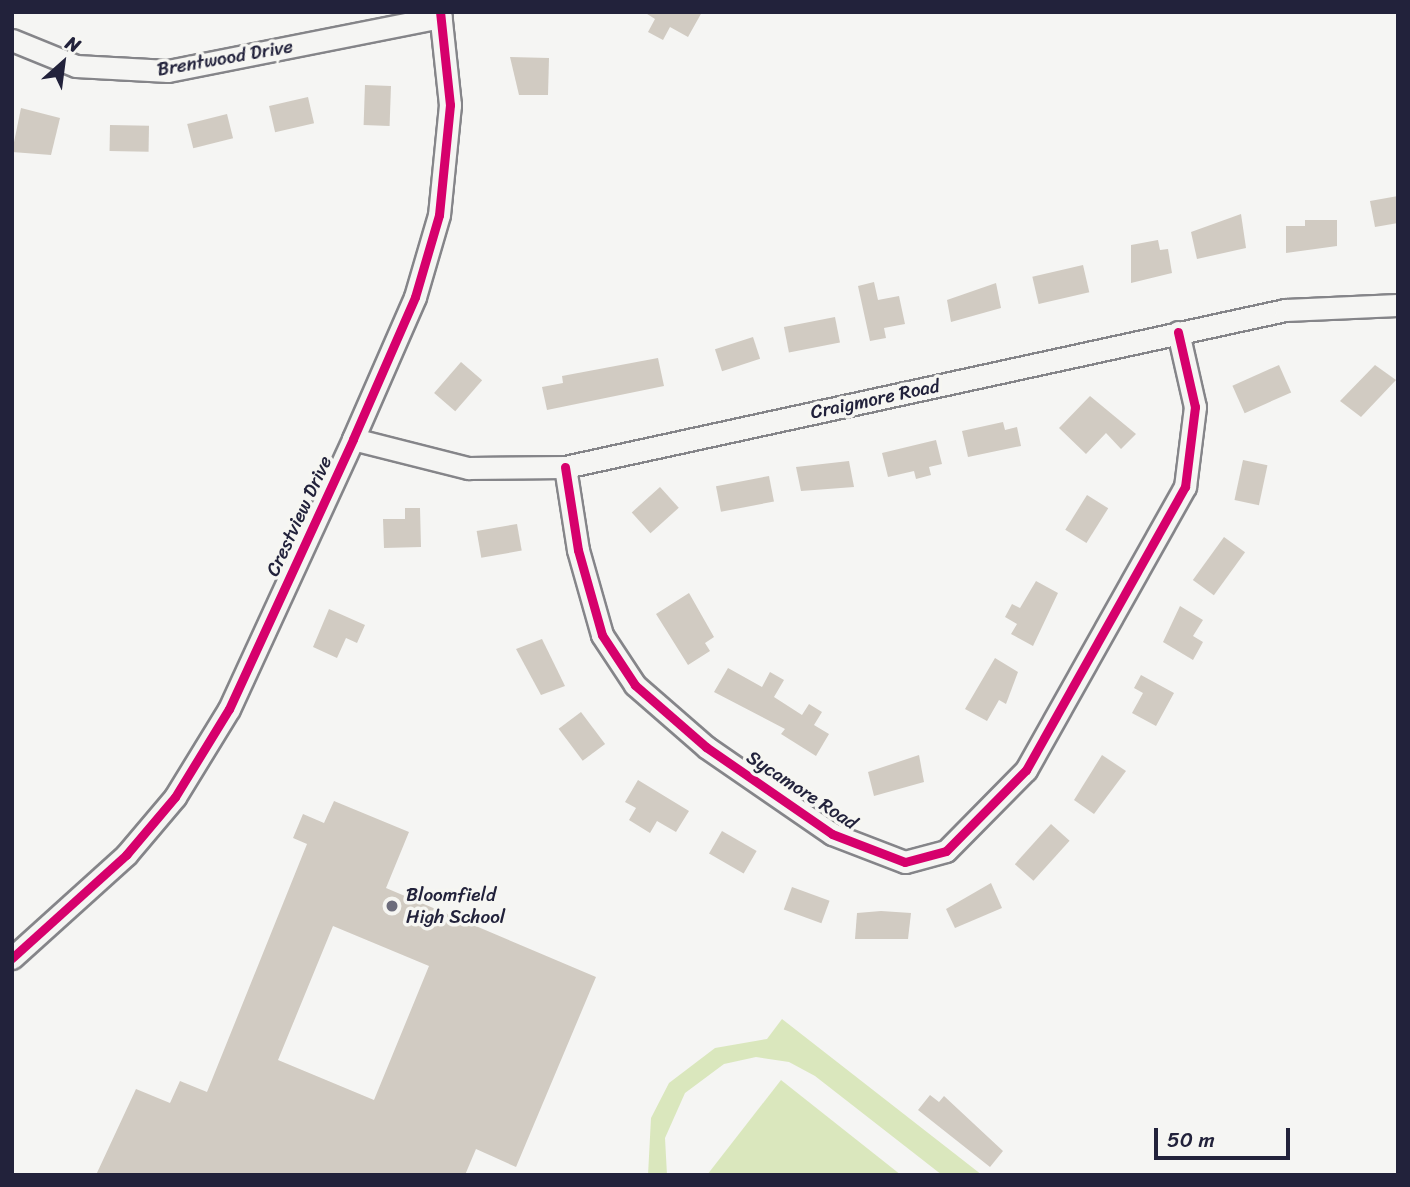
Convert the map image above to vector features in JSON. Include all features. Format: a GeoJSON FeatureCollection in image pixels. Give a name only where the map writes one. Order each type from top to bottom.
{"type":"FeatureCollection","features":[{"type":"Feature","properties":{"kind":"street","name":"Brentwood Drive"},"geometry":{"type":"LineString","coordinates":[[12,40],[76,66],[168,71],[441,14]]}},
{"type":"Feature","properties":{"kind":"street","name":"Crestview Drive"},"geometry":{"type":"LineString","coordinates":[[12,957],[126,855],[175,797],[229,709],[353,439],[415,297],[439,215],[450,105],[441,14]]}},
{"type":"Feature","properties":{"kind":"street","name":"Craigmore Road"},"geometry":{"type":"LineString","coordinates":[[353,439],[468,468],[565,467],[1286,310],[1398,305]]}},
{"type":"Feature","properties":{"kind":"street","name":"Sycamore Road"},"geometry":{"type":"LineString","coordinates":[[565,467],[578,550],[603,635],[635,685],[706,747],[832,834],[905,862],[946,851],[1026,770],[1185,487],[1195,407],[1178,332]]}},
{"type":"Feature","properties":{"kind":"green space"},"geometry":{"type":"Polygon","coordinates":[[[782,1019],[982,1175],[942,1175],[815,1076],[789,1062],[756,1057],[724,1064],[685,1093],[665,1138],[667,1175],[648,1175],[651,1118],[669,1083],[715,1048],[767,1039],[782,1019]]]}},
{"type":"Feature","properties":{"kind":"green space"},"geometry":{"type":"Polygon","coordinates":[[[781,1080],[901,1175],[707,1175],[781,1080]]]}},
{"type":"Feature","properties":{"kind":"building"},"geometry":{"type":"Polygon","coordinates":[[[644,12],[702,12],[688,37],[670,27],[663,40],[648,32],[655,19],[644,12]]]}},
{"type":"Feature","properties":{"kind":"building"},"geometry":{"type":"Polygon","coordinates":[[[510,57],[549,58],[548,95],[519,95],[510,57]]]}},
{"type":"Feature","properties":{"kind":"building"},"geometry":{"type":"Polygon","coordinates":[[[365,85],[391,86],[390,126],[364,125],[365,85]]]}},
{"type":"Feature","properties":{"kind":"building"},"geometry":{"type":"Polygon","coordinates":[[[308,97],[314,123],[275,132],[269,106],[308,97]]]}},
{"type":"Feature","properties":{"kind":"building"},"geometry":{"type":"Polygon","coordinates":[[[21,108],[60,118],[51,155],[12,152],[21,108]]]}},
{"type":"Feature","properties":{"kind":"building"},"geometry":{"type":"Polygon","coordinates":[[[227,114],[233,138],[193,148],[187,124],[227,114]]]}},
{"type":"Feature","properties":{"kind":"building"},"geometry":{"type":"Polygon","coordinates":[[[110,125],[149,126],[149,152],[110,151],[110,125]]]}},
{"type":"Feature","properties":{"kind":"building"},"geometry":{"type":"Polygon","coordinates":[[[1398,196],[1398,223],[1375,227],[1370,201],[1398,196]]]}},
{"type":"Feature","properties":{"kind":"building"},"geometry":{"type":"Polygon","coordinates":[[[1241,214],[1246,248],[1197,259],[1191,232],[1241,214]]]}},
{"type":"Feature","properties":{"kind":"building"},"geometry":{"type":"Polygon","coordinates":[[[1305,220],[1337,220],[1337,246],[1286,253],[1286,226],[1305,226],[1305,220]]]}},
{"type":"Feature","properties":{"kind":"building"},"geometry":{"type":"Polygon","coordinates":[[[1158,240],[1160,250],[1168,249],[1172,273],[1131,283],[1131,245],[1158,240]]]}},
{"type":"Feature","properties":{"kind":"building"},"geometry":{"type":"Polygon","coordinates":[[[1083,265],[1089,292],[1039,304],[1032,277],[1083,265]]]}},
{"type":"Feature","properties":{"kind":"building"},"geometry":{"type":"Polygon","coordinates":[[[874,282],[878,300],[899,296],[905,324],[884,328],[886,338],[870,341],[858,286],[874,282]]]}},
{"type":"Feature","properties":{"kind":"building"},"geometry":{"type":"Polygon","coordinates":[[[996,283],[1001,308],[951,322],[947,300],[996,283]]]}},
{"type":"Feature","properties":{"kind":"building"},"geometry":{"type":"Polygon","coordinates":[[[835,317],[840,343],[789,352],[784,327],[835,317]]]}},
{"type":"Feature","properties":{"kind":"building"},"geometry":{"type":"Polygon","coordinates":[[[753,337],[760,359],[722,371],[715,349],[753,337]]]}},
{"type":"Feature","properties":{"kind":"building"},"geometry":{"type":"Polygon","coordinates":[[[658,358],[664,386],[547,410],[542,387],[563,383],[562,376],[658,358]]]}},
{"type":"Feature","properties":{"kind":"building"},"geometry":{"type":"Polygon","coordinates":[[[461,362],[482,380],[455,411],[434,393],[461,362]]]}},
{"type":"Feature","properties":{"kind":"building"},"geometry":{"type":"Polygon","coordinates":[[[1279,365],[1291,392],[1245,413],[1232,386],[1279,365]]]}},
{"type":"Feature","properties":{"kind":"building"},"geometry":{"type":"Polygon","coordinates":[[[1375,365],[1396,380],[1361,417],[1340,401],[1375,365]]]}},
{"type":"Feature","properties":{"kind":"building"},"geometry":{"type":"Polygon","coordinates":[[[1090,396],[1136,434],[1121,449],[1106,433],[1086,454],[1059,428],[1090,396]]]}},
{"type":"Feature","properties":{"kind":"building"},"geometry":{"type":"Polygon","coordinates":[[[1003,422],[1005,430],[1017,427],[1021,446],[968,457],[962,431],[1003,422]]]}},
{"type":"Feature","properties":{"kind":"building"},"geometry":{"type":"Polygon","coordinates":[[[936,440],[942,464],[929,467],[931,475],[916,479],[914,471],[888,477],[882,453],[936,440]]]}},
{"type":"Feature","properties":{"kind":"building"},"geometry":{"type":"Polygon","coordinates":[[[1243,460],[1267,465],[1259,505],[1234,500],[1243,460]]]}},
{"type":"Feature","properties":{"kind":"building"},"geometry":{"type":"Polygon","coordinates":[[[849,461],[854,487],[801,491],[796,467],[849,461]]]}},
{"type":"Feature","properties":{"kind":"building"},"geometry":{"type":"Polygon","coordinates":[[[769,476],[774,502],[721,512],[716,486],[769,476]]]}},
{"type":"Feature","properties":{"kind":"building"},"geometry":{"type":"Polygon","coordinates":[[[660,487],[679,508],[650,533],[632,512],[660,487]]]}},
{"type":"Feature","properties":{"kind":"building"},"geometry":{"type":"Polygon","coordinates":[[[1087,495],[1108,508],[1086,543],[1065,530],[1087,495]]]}},
{"type":"Feature","properties":{"kind":"building"},"geometry":{"type":"Polygon","coordinates":[[[405,508],[420,508],[421,547],[384,548],[383,519],[405,519],[405,508]]]}},
{"type":"Feature","properties":{"kind":"building"},"geometry":{"type":"Polygon","coordinates":[[[517,524],[522,551],[481,558],[477,531],[517,524]]]}},
{"type":"Feature","properties":{"kind":"building"},"geometry":{"type":"Polygon","coordinates":[[[1224,537],[1245,552],[1214,595],[1193,580],[1224,537]]]}},
{"type":"Feature","properties":{"kind":"building"},"geometry":{"type":"Polygon","coordinates":[[[1036,581],[1058,593],[1033,646],[1011,634],[1017,624],[1005,617],[1012,604],[1020,608],[1036,581]]]}},
{"type":"Feature","properties":{"kind":"building"},"geometry":{"type":"Polygon","coordinates":[[[689,593],[714,637],[705,643],[710,651],[688,665],[656,614],[689,593]]]}},
{"type":"Feature","properties":{"kind":"building"},"geometry":{"type":"Polygon","coordinates":[[[1180,606],[1203,620],[1193,636],[1203,642],[1193,660],[1163,642],[1180,606]]]}},
{"type":"Feature","properties":{"kind":"building"},"geometry":{"type":"Polygon","coordinates":[[[329,609],[365,625],[357,643],[346,638],[337,658],[313,647],[329,609]]]}},
{"type":"Feature","properties":{"kind":"building"},"geometry":{"type":"Polygon","coordinates":[[[542,639],[565,686],[541,695],[516,649],[542,639]]]}},
{"type":"Feature","properties":{"kind":"building"},"geometry":{"type":"Polygon","coordinates":[[[995,658],[1018,672],[1006,704],[999,700],[987,721],[965,709],[995,658]]]}},
{"type":"Feature","properties":{"kind":"building"},"geometry":{"type":"Polygon","coordinates":[[[728,668],[762,687],[770,672],[784,680],[774,697],[802,715],[809,704],[822,712],[814,725],[829,734],[816,756],[781,734],[785,729],[714,692],[728,668]]]}},
{"type":"Feature","properties":{"kind":"building"},"geometry":{"type":"Polygon","coordinates":[[[1141,675],[1174,693],[1156,726],[1132,713],[1143,693],[1134,688],[1141,675]]]}},
{"type":"Feature","properties":{"kind":"building"},"geometry":{"type":"Polygon","coordinates":[[[581,712],[605,744],[583,761],[559,729],[581,712]]]}},
{"type":"Feature","properties":{"kind":"building"},"geometry":{"type":"Polygon","coordinates":[[[919,755],[924,782],[874,796],[868,772],[919,755]]]}},
{"type":"Feature","properties":{"kind":"building"},"geometry":{"type":"Polygon","coordinates":[[[1102,755],[1126,771],[1094,814],[1074,800],[1102,755]]]}},
{"type":"Feature","properties":{"kind":"building"},"geometry":{"type":"Polygon","coordinates":[[[638,780],[689,811],[676,832],[657,821],[650,833],[629,820],[636,808],[625,802],[638,780]]]}},
{"type":"Feature","properties":{"kind":"building"},"geometry":{"type":"Polygon","coordinates":[[[334,801],[409,832],[386,888],[596,977],[516,1167],[476,1149],[465,1175],[96,1175],[136,1089],[170,1103],[180,1081],[207,1092],[307,844],[293,838],[303,814],[324,823],[334,801]],[[333,926],[278,1060],[374,1100],[429,966],[333,926]]]}},
{"type":"Feature","properties":{"kind":"building"},"geometry":{"type":"Polygon","coordinates":[[[1051,824],[1070,841],[1033,881],[1015,864],[1051,824]]]}},
{"type":"Feature","properties":{"kind":"building"},"geometry":{"type":"Polygon","coordinates":[[[722,831],[757,851],[744,874],[709,854],[722,831]]]}},
{"type":"Feature","properties":{"kind":"building"},"geometry":{"type":"Polygon","coordinates":[[[991,883],[1002,908],[955,928],[946,909],[991,883]]]}},
{"type":"Feature","properties":{"kind":"building"},"geometry":{"type":"Polygon","coordinates":[[[792,887],[830,901],[821,923],[784,910],[792,887]]]}},
{"type":"Feature","properties":{"kind":"building"},"geometry":{"type":"Polygon","coordinates":[[[857,913],[911,913],[908,939],[855,939],[857,913]]]}},
{"type":"Feature","properties":{"kind":"building"},"geometry":{"type":"Polygon","coordinates":[[[930,1095],[939,1102],[944,1096],[1003,1151],[990,1167],[918,1110],[930,1095]]]}},
{"type":"Feature","properties":{"kind":"cycle path"},"geometry":{"type":"LineString","coordinates":[[12,958],[126,855],[175,797],[229,709],[353,439],[415,297],[439,215],[450,105],[440,12]]}},
{"type":"Feature","properties":{"kind":"cycle path"},"geometry":{"type":"LineString","coordinates":[[565,467],[578,550],[602,635],[635,685],[706,747],[832,834],[905,862],[946,851],[1026,770],[1185,487],[1195,407],[1178,332]]}},
{"type":"Feature","properties":{"kind":"place","name":"Bloomfield High School"},"geometry":{"type":"Point","coordinates":[392,906]}}]}
